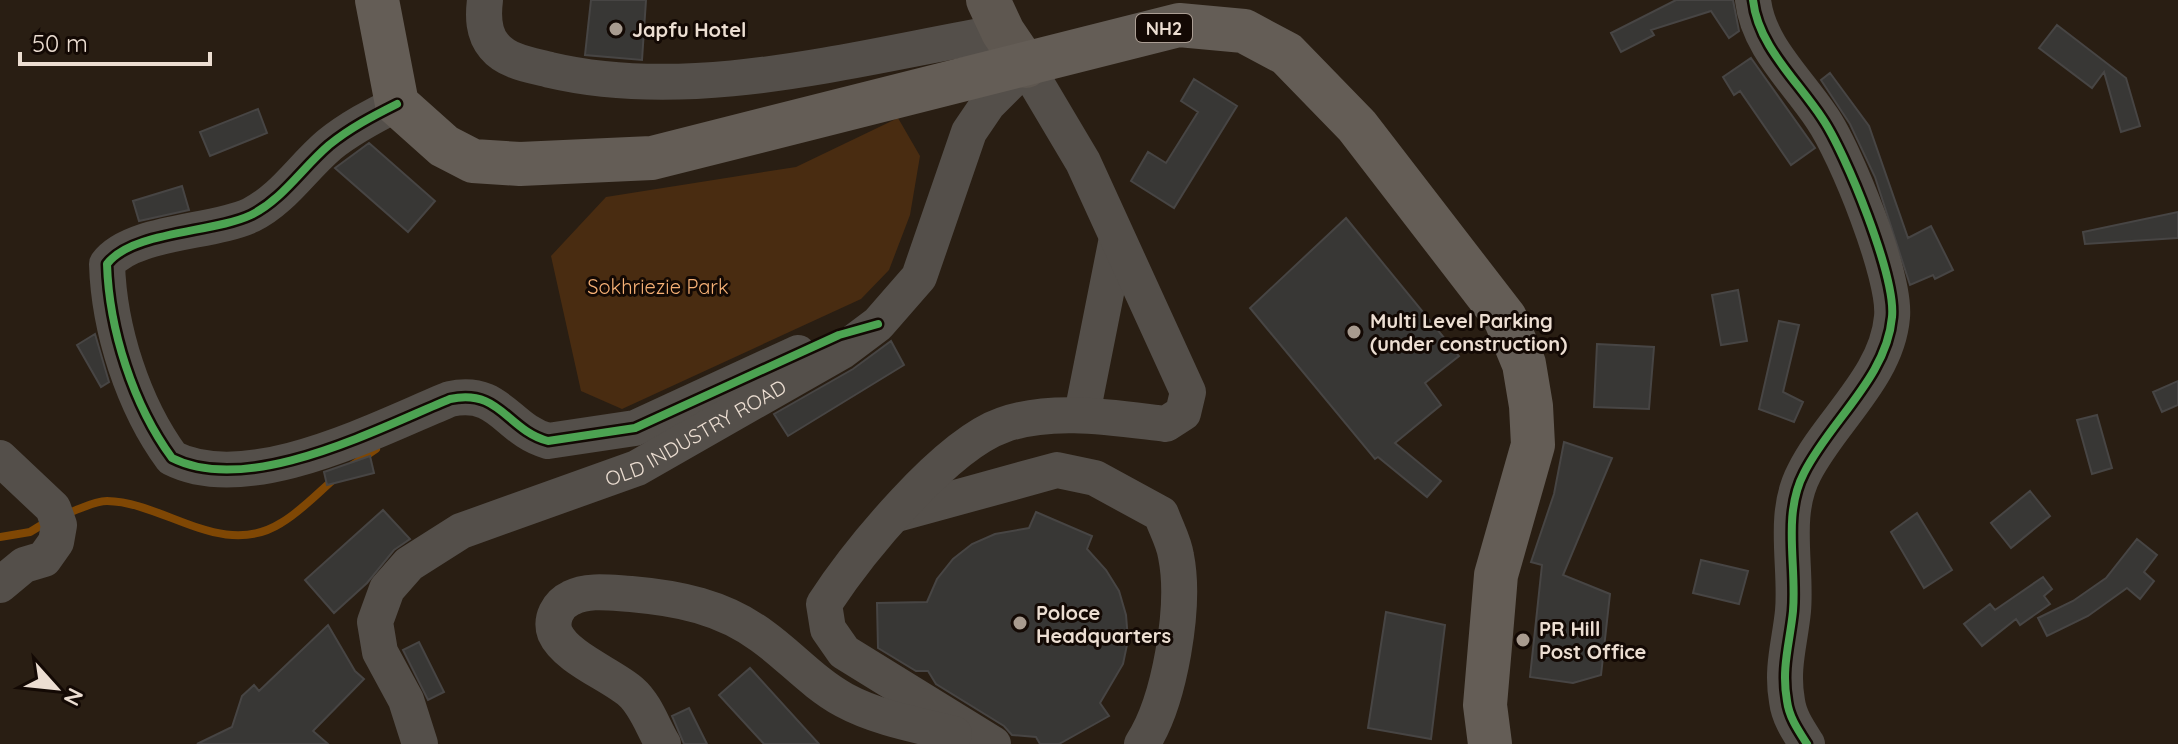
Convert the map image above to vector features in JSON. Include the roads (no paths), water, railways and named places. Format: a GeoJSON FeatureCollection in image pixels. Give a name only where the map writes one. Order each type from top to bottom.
{"type":"FeatureCollection","features":[{"type":"Feature","properties":{"kind":"highway"},"geometry":{"type":"LineString","coordinates":[[382,6],[397,104]]}},
{"type":"Feature","properties":{"kind":"highway","name":"NH2"},"geometry":{"type":"LineString","coordinates":[[397,104],[444,146],[473,161],[575,164],[652,158],[1005,33],[1179,25],[1244,31],[1277,48],[1287,54],[1357,126],[1505,318],[1524,364],[1533,445],[1496,575],[1485,705],[1490,744]]}},
{"type":"Feature","properties":{"kind":"street"},"geometry":{"type":"LineString","coordinates":[[485,0],[485,31],[495,48],[507,56],[539,67],[601,79],[706,81],[1005,33],[1083,162],[1188,392],[1183,413],[1166,424],[1082,414],[1004,424],[966,445],[935,471],[847,569],[824,604],[828,629],[844,652],[992,744]]}},
{"type":"Feature","properties":{"kind":"street"},"geometry":{"type":"LineString","coordinates":[[1753,0],[1755,23],[1825,121],[1846,165],[1877,248],[1893,313],[1890,337],[1878,366],[1832,426],[1804,473],[1795,501],[1793,613],[1784,668],[1790,713],[1807,744]]}},
{"type":"Feature","properties":{"kind":"street","name":"OLD INDUSTRY ROAD"},"geometry":{"type":"LineString","coordinates":[[420,744],[406,700],[380,652],[375,622],[387,589],[409,564],[461,531],[637,468],[842,351],[878,324],[919,277],[969,132],[988,104],[1005,33]]}},
{"type":"Feature","properties":{"kind":"street"},"geometry":{"type":"LineString","coordinates":[[397,104],[351,128],[326,147],[292,184],[252,214],[224,226],[123,250],[107,264],[108,301],[132,381],[172,458],[201,466],[238,467],[288,461],[333,449],[437,405],[470,395],[487,399],[537,438],[548,441],[635,428],[839,335],[878,324]]}},
{"type":"Feature","properties":{"kind":"street"},"geometry":{"type":"LineString","coordinates":[[1082,414],[1117,238]]}},
{"type":"Feature","properties":{"kind":"street"},"geometry":{"type":"LineString","coordinates":[[0,458],[53,508],[59,525],[56,542],[44,559],[8,574]]}},
{"type":"Feature","properties":{"kind":"street"},"geometry":{"type":"LineString","coordinates":[[897,514],[1057,470],[1095,478],[1161,514],[1176,555],[1179,608],[1166,678],[1150,732],[1142,744]]}},
{"type":"Feature","properties":{"kind":"street"},"geometry":{"type":"LineString","coordinates":[[663,744],[630,691],[563,643],[554,631],[555,614],[561,603],[575,595],[594,593],[668,596],[694,603],[747,626],[845,701],[890,719],[992,744]]}},
{"type":"Feature","properties":{"kind":"waterway"},"geometry":{"type":"LineString","coordinates":[[351,466],[376,449]]}},
{"type":"Feature","properties":{"kind":"waterway"},"geometry":{"type":"LineString","coordinates":[[71,512],[107,501],[150,510],[215,533],[259,533],[288,519],[334,479]]}},
{"type":"Feature","properties":{"kind":"waterway"},"geometry":{"type":"LineString","coordinates":[[0,537],[30,532],[48,521]]}},
{"type":"Feature","properties":{"kind":"place","name":"Japfu Hotel"},"geometry":{"type":"Point","coordinates":[616,29]}},
{"type":"Feature","properties":{"kind":"place","name":"Multi Level Parking (under construction)"},"geometry":{"type":"Point","coordinates":[1354,332]}},
{"type":"Feature","properties":{"kind":"place","name":"Poloce Headquarters"},"geometry":{"type":"Point","coordinates":[1020,623]}},
{"type":"Feature","properties":{"kind":"place","name":"PR Hill Post Office"},"geometry":{"type":"Point","coordinates":[1523,640]}},
{"type":"Feature","properties":{"kind":"park label","name":"Sokhriezie Park"},"geometry":{"type":"Point","coordinates":[658,286]}}]}
